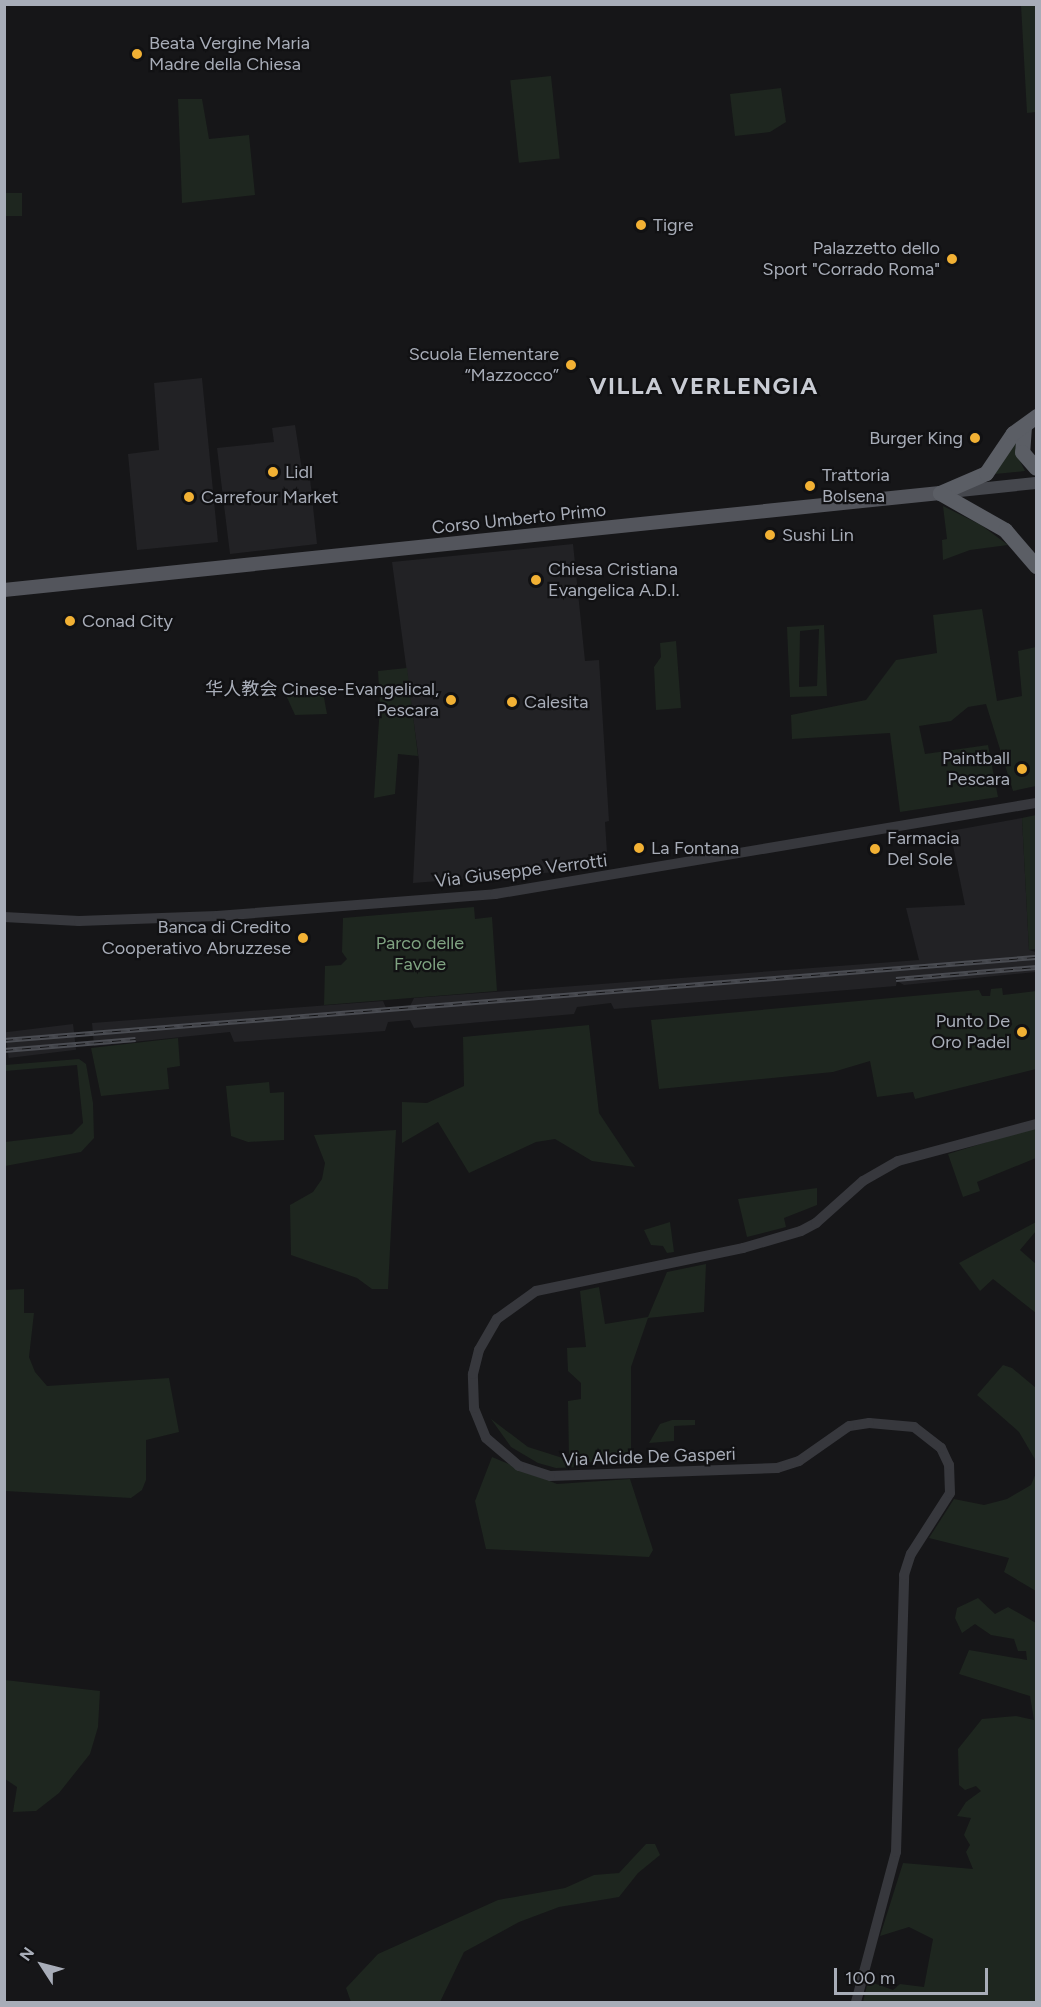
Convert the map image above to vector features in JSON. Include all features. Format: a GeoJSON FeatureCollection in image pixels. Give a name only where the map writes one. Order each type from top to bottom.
{"type":"FeatureCollection","features":[{"type":"Feature","properties":{"kind":"highway"},"geometry":{"type":"LineString","coordinates":[[940,493],[986,473],[1013,433],[1036,416]]}},
{"type":"Feature","properties":{"kind":"highway"},"geometry":{"type":"LineString","coordinates":[[1024,426],[1022,452],[1036,468]]}},
{"type":"Feature","properties":{"kind":"highway"},"geometry":{"type":"LineString","coordinates":[[940,493],[986,517],[1019,543],[1036,566]]}},
{"type":"Feature","properties":{"kind":"main road","name":"Corso Umberto Primo"},"geometry":{"type":"LineString","coordinates":[[4,590],[1036,483]]}},
{"type":"Feature","properties":{"kind":"street","name":"Via Giuseppe Verrotti"},"geometry":{"type":"LineString","coordinates":[[4,917],[79,921],[217,916],[492,894],[1036,803]]}},
{"type":"Feature","properties":{"kind":"street","name":"Via Alcide De Gasperi"},"geometry":{"type":"LineString","coordinates":[[856,2002],[896,1852],[904,1575],[911,1554],[950,1493],[949,1465],[941,1448],[914,1427],[869,1423],[849,1426],[799,1461],[777,1468],[550,1476],[519,1466],[486,1438],[474,1408],[473,1374],[479,1350],[497,1319],[536,1291],[743,1248],[801,1232],[863,1181],[898,1161],[1036,1124]]}},
{"type":"Feature","properties":{"kind":"shaded area"},"geometry":{"type":"Polygon","coordinates":[[[202,378],[218,542],[137,550],[128,454],[159,450],[154,383],[202,378]]]}},
{"type":"Feature","properties":{"kind":"shaded area"},"geometry":{"type":"Polygon","coordinates":[[[295,425],[302,470],[309,469],[317,544],[230,554],[217,448],[274,442],[272,428],[295,425]]]}},
{"type":"Feature","properties":{"kind":"shaded area"},"geometry":{"type":"Polygon","coordinates":[[[573,544],[585,661],[599,660],[609,821],[605,822],[608,868],[413,883],[419,761],[392,562],[573,544]]]}},
{"type":"Feature","properties":{"kind":"shaded area"},"geometry":{"type":"Polygon","coordinates":[[[1022,818],[1029,950],[1036,952],[1036,972],[904,985],[897,981],[896,986],[614,1009],[611,1003],[577,1007],[574,1014],[414,1028],[410,1020],[388,1022],[385,1031],[234,1042],[230,1032],[94,1046],[92,1023],[383,1001],[387,1010],[409,1008],[414,998],[919,960],[906,908],[965,905],[950,831],[1022,818]]]}},
{"type":"Feature","properties":{"kind":"shaded area"},"geometry":{"type":"Polygon","coordinates":[[[73,1024],[76,1050],[9,1058],[6,1032],[73,1024]]]}},
{"type":"Feature","properties":{"kind":"green space"},"geometry":{"type":"Polygon","coordinates":[[[1021,5],[1036,5],[1036,112],[1027,113],[1021,5]]]}},
{"type":"Feature","properties":{"kind":"green space"},"geometry":{"type":"Polygon","coordinates":[[[551,76],[560,159],[519,163],[510,80],[551,76]]]}},
{"type":"Feature","properties":{"kind":"green space"},"geometry":{"type":"Polygon","coordinates":[[[781,88],[786,122],[770,132],[735,136],[730,94],[781,88]]]}},
{"type":"Feature","properties":{"kind":"green space"},"geometry":{"type":"Polygon","coordinates":[[[178,99],[202,99],[209,139],[249,135],[255,195],[182,203],[178,99]]]}},
{"type":"Feature","properties":{"kind":"green space"},"geometry":{"type":"Polygon","coordinates":[[[5,193],[22,193],[22,216],[5,216],[5,193]]]}},
{"type":"Feature","properties":{"kind":"green space"},"geometry":{"type":"Polygon","coordinates":[[[1015,437],[1017,455],[1025,471],[995,474],[1015,437]]]}},
{"type":"Feature","properties":{"kind":"green space"},"geometry":{"type":"Polygon","coordinates":[[[943,506],[981,525],[1008,545],[970,550],[943,560],[942,540],[947,539],[943,506]]]}},
{"type":"Feature","properties":{"kind":"green space"},"geometry":{"type":"Polygon","coordinates":[[[982,609],[997,701],[1022,696],[1018,651],[1036,647],[1036,786],[1013,791],[986,704],[968,707],[951,721],[919,726],[925,754],[988,745],[998,797],[900,812],[890,733],[792,739],[791,715],[866,700],[896,660],[937,653],[933,615],[982,609]]]}},
{"type":"Feature","properties":{"kind":"green space"},"geometry":{"type":"Polygon","coordinates":[[[824,625],[827,696],[790,697],[787,627],[824,625]],[[819,629],[800,631],[799,687],[817,686],[819,629]]]}},
{"type":"Feature","properties":{"kind":"green space"},"geometry":{"type":"Polygon","coordinates":[[[676,641],[681,708],[656,710],[654,667],[661,657],[660,643],[676,641]]]}},
{"type":"Feature","properties":{"kind":"green space"},"geometry":{"type":"Polygon","coordinates":[[[407,668],[418,756],[398,754],[395,794],[374,798],[380,705],[378,671],[407,668]]]}},
{"type":"Feature","properties":{"kind":"green space"},"geometry":{"type":"Polygon","coordinates":[[[322,687],[327,714],[295,715],[285,693],[322,687]]]}},
{"type":"Feature","properties":{"kind":"green space"},"geometry":{"type":"Polygon","coordinates":[[[1036,815],[1036,949],[1029,950],[1022,818],[1036,815]]]}},
{"type":"Feature","properties":{"kind":"green space","name":"Parco delle Favole"},"geometry":{"type":"Polygon","coordinates":[[[474,907],[475,919],[492,917],[497,991],[324,1005],[325,966],[341,965],[347,959],[342,952],[343,918],[474,907]]]}},
{"type":"Feature","properties":{"kind":"green space"},"geometry":{"type":"Polygon","coordinates":[[[1002,988],[1003,995],[1036,991],[1036,1069],[915,1099],[913,1092],[877,1097],[870,1061],[833,1072],[659,1089],[651,1020],[979,990],[982,996],[990,996],[991,989],[1002,988]]]}},
{"type":"Feature","properties":{"kind":"green space"},"geometry":{"type":"Polygon","coordinates":[[[589,1025],[599,1113],[635,1167],[592,1161],[555,1139],[536,1142],[469,1173],[438,1122],[402,1143],[402,1102],[427,1103],[464,1086],[463,1037],[589,1025]]]}},
{"type":"Feature","properties":{"kind":"green space"},"geometry":{"type":"Polygon","coordinates":[[[178,1038],[180,1066],[167,1068],[169,1089],[101,1096],[91,1048],[178,1038]]]}},
{"type":"Feature","properties":{"kind":"green space"},"geometry":{"type":"Polygon","coordinates":[[[79,1059],[86,1064],[93,1103],[94,1138],[81,1152],[5,1166],[5,1142],[72,1134],[83,1123],[77,1065],[5,1071],[5,1065],[79,1059]]]}},
{"type":"Feature","properties":{"kind":"green space"},"geometry":{"type":"Polygon","coordinates":[[[269,1082],[270,1093],[284,1092],[284,1140],[248,1142],[231,1136],[226,1086],[269,1082]]]}},
{"type":"Feature","properties":{"kind":"green space"},"geometry":{"type":"Polygon","coordinates":[[[1036,1127],[1036,1158],[977,1182],[980,1191],[963,1197],[948,1154],[1036,1127]]]}},
{"type":"Feature","properties":{"kind":"green space"},"geometry":{"type":"Polygon","coordinates":[[[396,1130],[388,1289],[372,1289],[357,1278],[291,1255],[290,1205],[313,1192],[322,1179],[325,1163],[314,1135],[396,1130]]]}},
{"type":"Feature","properties":{"kind":"green space"},"geometry":{"type":"Polygon","coordinates":[[[817,1188],[817,1205],[784,1218],[786,1227],[747,1237],[738,1199],[817,1188]]]}},
{"type":"Feature","properties":{"kind":"green space"},"geometry":{"type":"Polygon","coordinates":[[[670,1222],[674,1252],[667,1253],[663,1246],[651,1245],[644,1230],[670,1222]]]}},
{"type":"Feature","properties":{"kind":"green space"},"geometry":{"type":"Polygon","coordinates":[[[1036,1222],[1036,1231],[1020,1250],[1036,1264],[1036,1313],[993,1279],[980,1291],[959,1263],[1036,1222]]]}},
{"type":"Feature","properties":{"kind":"green space"},"geometry":{"type":"Polygon","coordinates":[[[706,1264],[704,1312],[648,1318],[631,1367],[631,1463],[599,1459],[596,1463],[582,1461],[580,1467],[556,1468],[538,1463],[511,1447],[491,1419],[528,1447],[569,1460],[568,1401],[581,1399],[581,1383],[568,1371],[567,1348],[586,1347],[580,1291],[599,1287],[605,1324],[648,1317],[667,1272],[706,1264]]]}},
{"type":"Feature","properties":{"kind":"green space"},"geometry":{"type":"Polygon","coordinates":[[[24,1289],[24,1313],[34,1313],[29,1357],[35,1372],[47,1386],[169,1378],[179,1432],[146,1440],[146,1480],[142,1490],[131,1498],[5,1491],[5,1290],[24,1289]]]}},
{"type":"Feature","properties":{"kind":"green space"},"geometry":{"type":"Polygon","coordinates":[[[1003,1365],[1012,1368],[1036,1388],[1036,1461],[1019,1432],[977,1395],[1003,1365]]]}},
{"type":"Feature","properties":{"kind":"green space"},"geometry":{"type":"Polygon","coordinates":[[[672,1420],[695,1420],[695,1425],[674,1426],[674,1441],[649,1443],[660,1424],[672,1420]]]}},
{"type":"Feature","properties":{"kind":"green space"},"geometry":{"type":"Polygon","coordinates":[[[492,1457],[557,1484],[630,1479],[653,1550],[649,1557],[486,1549],[475,1501],[492,1457]]]}},
{"type":"Feature","properties":{"kind":"green space"},"geometry":{"type":"Polygon","coordinates":[[[1036,1473],[1036,1591],[1004,1572],[1009,1558],[929,1538],[954,1499],[984,1505],[1007,1499],[1031,1485],[1036,1473]]]}},
{"type":"Feature","properties":{"kind":"green space"},"geometry":{"type":"Polygon","coordinates":[[[978,1598],[995,1614],[1008,1607],[1036,1623],[1036,2002],[863,2002],[868,1981],[893,1990],[900,1984],[924,1987],[933,1939],[909,1927],[880,1936],[903,1863],[973,1869],[966,1852],[970,1845],[964,1835],[971,1818],[957,1816],[966,1802],[981,1791],[976,1786],[965,1790],[959,1785],[958,1749],[982,1719],[1016,1716],[1034,1720],[1030,1696],[959,1674],[969,1650],[1027,1660],[1026,1651],[1018,1651],[1014,1639],[991,1635],[975,1624],[962,1633],[955,1618],[957,1608],[978,1598]]]}},
{"type":"Feature","properties":{"kind":"green space"},"geometry":{"type":"Polygon","coordinates":[[[5,1680],[100,1691],[98,1727],[90,1754],[59,1793],[36,1811],[13,1812],[17,1787],[5,1779],[5,1680]]]}},
{"type":"Feature","properties":{"kind":"green space"},"geometry":{"type":"Polygon","coordinates":[[[646,1844],[655,1844],[660,1855],[638,1873],[619,1897],[559,1907],[519,1922],[464,1952],[440,2002],[351,2002],[346,1988],[378,1954],[498,1900],[565,1888],[594,1875],[619,1873],[646,1844]]]}},
{"type":"Feature","properties":{"kind":"railway"},"geometry":{"type":"LineString","coordinates":[[4,1040],[1036,957]]}},
{"type":"Feature","properties":{"kind":"railway"},"geometry":{"type":"LineString","coordinates":[[896,979],[1036,967]]}},
{"type":"Feature","properties":{"kind":"railway"},"geometry":{"type":"LineString","coordinates":[[4,1050],[136,1039]]}},
{"type":"Feature","properties":{"kind":"place","name":"Beata Vergine Maria Madre della Chiesa"},"geometry":{"type":"Point","coordinates":[137,54]}},
{"type":"Feature","properties":{"kind":"place","name":"Tigre"},"geometry":{"type":"Point","coordinates":[641,225]}},
{"type":"Feature","properties":{"kind":"place","name":"Palazzetto dello Sport \"Corrado Roma\""},"geometry":{"type":"Point","coordinates":[952,259]}},
{"type":"Feature","properties":{"kind":"place","name":"Scuola Elementare “Mazzocco”"},"geometry":{"type":"Point","coordinates":[571,365]}},
{"type":"Feature","properties":{"kind":"place","name":"Burger King"},"geometry":{"type":"Point","coordinates":[975,438]}},
{"type":"Feature","properties":{"kind":"place","name":"Lidl"},"geometry":{"type":"Point","coordinates":[273,472]}},
{"type":"Feature","properties":{"kind":"place","name":"Trattoria Bolsena"},"geometry":{"type":"Point","coordinates":[810,486]}},
{"type":"Feature","properties":{"kind":"place","name":"Carrefour Market"},"geometry":{"type":"Point","coordinates":[189,497]}},
{"type":"Feature","properties":{"kind":"place","name":"Sushi Lin"},"geometry":{"type":"Point","coordinates":[770,535]}},
{"type":"Feature","properties":{"kind":"place","name":"Chiesa Cristiana Evangelica A.D.I."},"geometry":{"type":"Point","coordinates":[536,580]}},
{"type":"Feature","properties":{"kind":"place","name":"Conad City"},"geometry":{"type":"Point","coordinates":[70,621]}},
{"type":"Feature","properties":{"kind":"place","name":"华人教会 Cinese-Evangelical, Pescara"},"geometry":{"type":"Point","coordinates":[451,700]}},
{"type":"Feature","properties":{"kind":"place","name":"Calesita"},"geometry":{"type":"Point","coordinates":[512,702]}},
{"type":"Feature","properties":{"kind":"place","name":"Paintball Pescara"},"geometry":{"type":"Point","coordinates":[1022,769]}},
{"type":"Feature","properties":{"kind":"place","name":"La Fontana"},"geometry":{"type":"Point","coordinates":[639,848]}},
{"type":"Feature","properties":{"kind":"place","name":"Farmacia Del Sole"},"geometry":{"type":"Point","coordinates":[875,849]}},
{"type":"Feature","properties":{"kind":"place","name":"Banca di Credito Cooperativo Abruzzese"},"geometry":{"type":"Point","coordinates":[303,938]}},
{"type":"Feature","properties":{"kind":"place","name":"Punto De Oro Padel"},"geometry":{"type":"Point","coordinates":[1022,1032]}},
{"type":"Feature","properties":{"kind":"district","name":"VILLA VERLENGIA"},"geometry":{"type":"Point","coordinates":[704,386]}}]}
